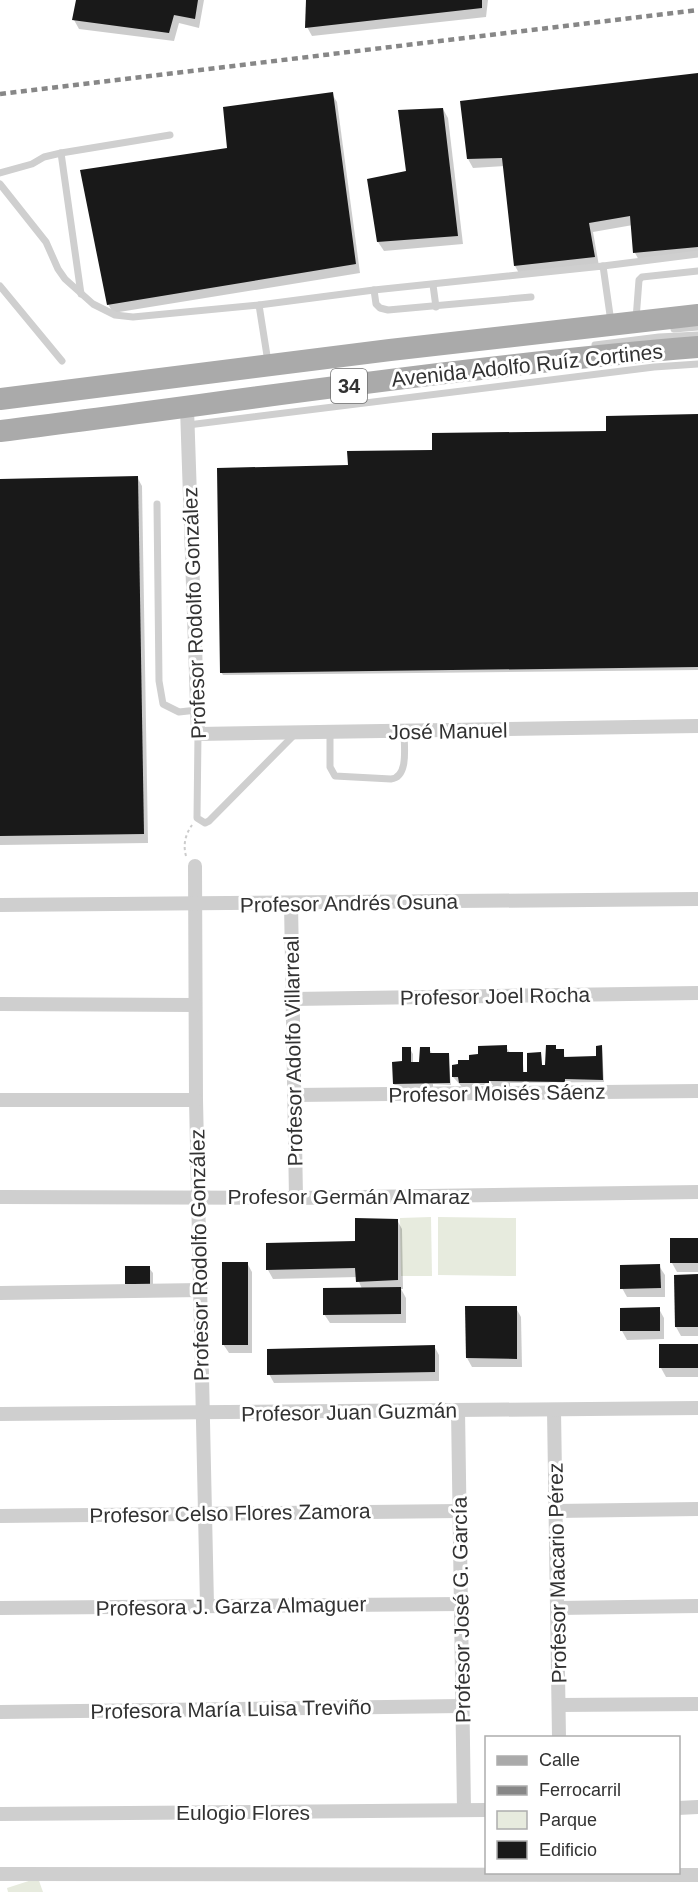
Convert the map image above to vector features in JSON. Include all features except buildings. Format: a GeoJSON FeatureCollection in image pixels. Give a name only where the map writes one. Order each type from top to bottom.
{"type":"FeatureCollection","features":[{"type":"Feature","properties":{"kind":"main road","name":"Avenida Adolfo Ruíz Cortines"},"geometry":{"type":"LineString","coordinates":[[0,399],[611,325],[640,326],[698,315]]}},
{"type":"Feature","properties":{"kind":"main road","name":"Avenida Adolfo Ruíz Cortines"},"geometry":{"type":"LineString","coordinates":[[0,431],[188,416],[572,359],[698,347]]}},
{"type":"Feature","properties":{"kind":"street","name":"Profesor Rodolfo González"},"geometry":{"type":"LineString","coordinates":[[188,416],[198,734]]}},
{"type":"Feature","properties":{"kind":"street","name":"José Manuel"},"geometry":{"type":"LineString","coordinates":[[198,734],[698,730]]}},
{"type":"Feature","properties":{"kind":"street","name":"Profesor Rodolfo González"},"geometry":{"type":"LineString","coordinates":[[195,866],[196,1100],[207,1605]]}},
{"type":"Feature","properties":{"kind":"street","name":"Profesor Andrés Osuna"},"geometry":{"type":"LineString","coordinates":[[0,905],[698,899]]}},
{"type":"Feature","properties":{"kind":"street","name":"Profesor Adolfo Villarreal"},"geometry":{"type":"LineString","coordinates":[[291,903],[296,1198]]}},
{"type":"Feature","properties":{"kind":"street","name":"Profesor Joel Rocha"},"geometry":{"type":"LineString","coordinates":[[293,999],[698,993]]}},
{"type":"Feature","properties":{"kind":"street"},"geometry":{"type":"LineString","coordinates":[[0,1004],[195,1005]]}},
{"type":"Feature","properties":{"kind":"street","name":"Profesor Moisés Sáenz"},"geometry":{"type":"LineString","coordinates":[[295,1095],[698,1091]]}},
{"type":"Feature","properties":{"kind":"street"},"geometry":{"type":"LineString","coordinates":[[0,1100],[196,1100]]}},
{"type":"Feature","properties":{"kind":"street","name":"Profesor Germán Almaraz"},"geometry":{"type":"LineString","coordinates":[[0,1197],[296,1198],[698,1192]]}},
{"type":"Feature","properties":{"kind":"street"},"geometry":{"type":"LineString","coordinates":[[0,1293],[201,1290]]}},
{"type":"Feature","properties":{"kind":"street","name":"Profesor Juan Guzmán"},"geometry":{"type":"LineString","coordinates":[[0,1414],[698,1408]]}},
{"type":"Feature","properties":{"kind":"street","name":"Profesor José G. García"},"geometry":{"type":"LineString","coordinates":[[458,1410],[464,1810]]}},
{"type":"Feature","properties":{"kind":"street","name":"Profesor Macario Pérez"},"geometry":{"type":"LineString","coordinates":[[554,1410],[559,1736]]}},
{"type":"Feature","properties":{"kind":"street"},"geometry":{"type":"LineString","coordinates":[[556,1511],[698,1509]]}},
{"type":"Feature","properties":{"kind":"street","name":"Profesor Celso Flores Zamora"},"geometry":{"type":"LineString","coordinates":[[0,1516],[459,1511]]}},
{"type":"Feature","properties":{"kind":"street","name":"Profesora J. Garza Almaguer"},"geometry":{"type":"LineString","coordinates":[[0,1608],[462,1604]]}},
{"type":"Feature","properties":{"kind":"street"},"geometry":{"type":"LineString","coordinates":[[558,1608],[698,1606]]}},
{"type":"Feature","properties":{"kind":"street"},"geometry":{"type":"LineString","coordinates":[[559,1705],[698,1704]]}},
{"type":"Feature","properties":{"kind":"street","name":"Profesora María Luisa Treviño"},"geometry":{"type":"LineString","coordinates":[[0,1712],[462,1706]]}},
{"type":"Feature","properties":{"kind":"street"},"geometry":{"type":"LineString","coordinates":[[680,1808],[698,1807]]}},
{"type":"Feature","properties":{"kind":"street","name":"Eulogio Flores"},"geometry":{"type":"LineString","coordinates":[[0,1814],[485,1810]]}},
{"type":"Feature","properties":{"kind":"street"},"geometry":{"type":"LineString","coordinates":[[0,1874],[698,1875]]}},
{"type":"Feature","properties":{"kind":"lane"},"geometry":{"type":"LineString","coordinates":[[0,173],[61,153],[170,135]]}},
{"type":"Feature","properties":{"kind":"lane"},"geometry":{"type":"LineString","coordinates":[[61,153],[81,294]]}},
{"type":"Feature","properties":{"kind":"lane"},"geometry":{"type":"LineString","coordinates":[[0,184],[46,242],[65,279],[93,304],[115,315],[134,317],[259,305],[698,254]]}},
{"type":"Feature","properties":{"kind":"lane"},"geometry":{"type":"LineString","coordinates":[[603,266],[611,325]]}},
{"type":"Feature","properties":{"kind":"lane"},"geometry":{"type":"LineString","coordinates":[[698,271],[642,277],[639,280],[640,326],[698,327]]}},
{"type":"Feature","properties":{"kind":"lane"},"geometry":{"type":"LineString","coordinates":[[433,285],[436,307]]}},
{"type":"Feature","properties":{"kind":"lane"},"geometry":{"type":"LineString","coordinates":[[0,286],[62,361]]}},
{"type":"Feature","properties":{"kind":"lane"},"geometry":{"type":"LineString","coordinates":[[374,290],[376,304],[383,309],[436,307],[531,297]]}},
{"type":"Feature","properties":{"kind":"lane"},"geometry":{"type":"LineString","coordinates":[[259,305],[268,365]]}},
{"type":"Feature","properties":{"kind":"lane"},"geometry":{"type":"LineString","coordinates":[[588,346],[659,337],[698,335]]}},
{"type":"Feature","properties":{"kind":"lane"},"geometry":{"type":"LineString","coordinates":[[188,416],[698,364]]}},
{"type":"Feature","properties":{"kind":"lane"},"geometry":{"type":"LineString","coordinates":[[157,504],[159,681],[163,704],[179,712],[197,710]]}},
{"type":"Feature","properties":{"kind":"lane"},"geometry":{"type":"LineString","coordinates":[[330,732],[332,773],[340,777],[391,779],[398,777],[403,771],[404,732]]}},
{"type":"Feature","properties":{"kind":"lane"},"geometry":{"type":"LineString","coordinates":[[197,818],[205,823],[209,821],[296,733]]}},
{"type":"Feature","properties":{"kind":"lane","name":"Profesor Rodolfo González"},"geometry":{"type":"LineString","coordinates":[[197,818],[198,734]]}},
{"type":"Feature","properties":{"kind":"path"},"geometry":{"type":"LineString","coordinates":[[195,866],[186,855],[185,842],[189,829],[197,818]]}},
{"type":"Feature","properties":{"kind":"green space"},"geometry":{"type":"Polygon","coordinates":[[[431,1217],[432,1276],[401,1276],[400,1218],[431,1217]]]}},
{"type":"Feature","properties":{"kind":"green space"},"geometry":{"type":"Polygon","coordinates":[[[438,1217],[516,1218],[516,1276],[438,1275],[438,1217]]]}},
{"type":"Feature","properties":{"kind":"green space"},"geometry":{"type":"Polygon","coordinates":[[[38,1878],[43,1892],[8,1892],[7,1888],[38,1878]]]}},
{"type":"Feature","properties":{"kind":"railway"},"geometry":{"type":"LineString","coordinates":[[0,94],[698,10]]}}]}
